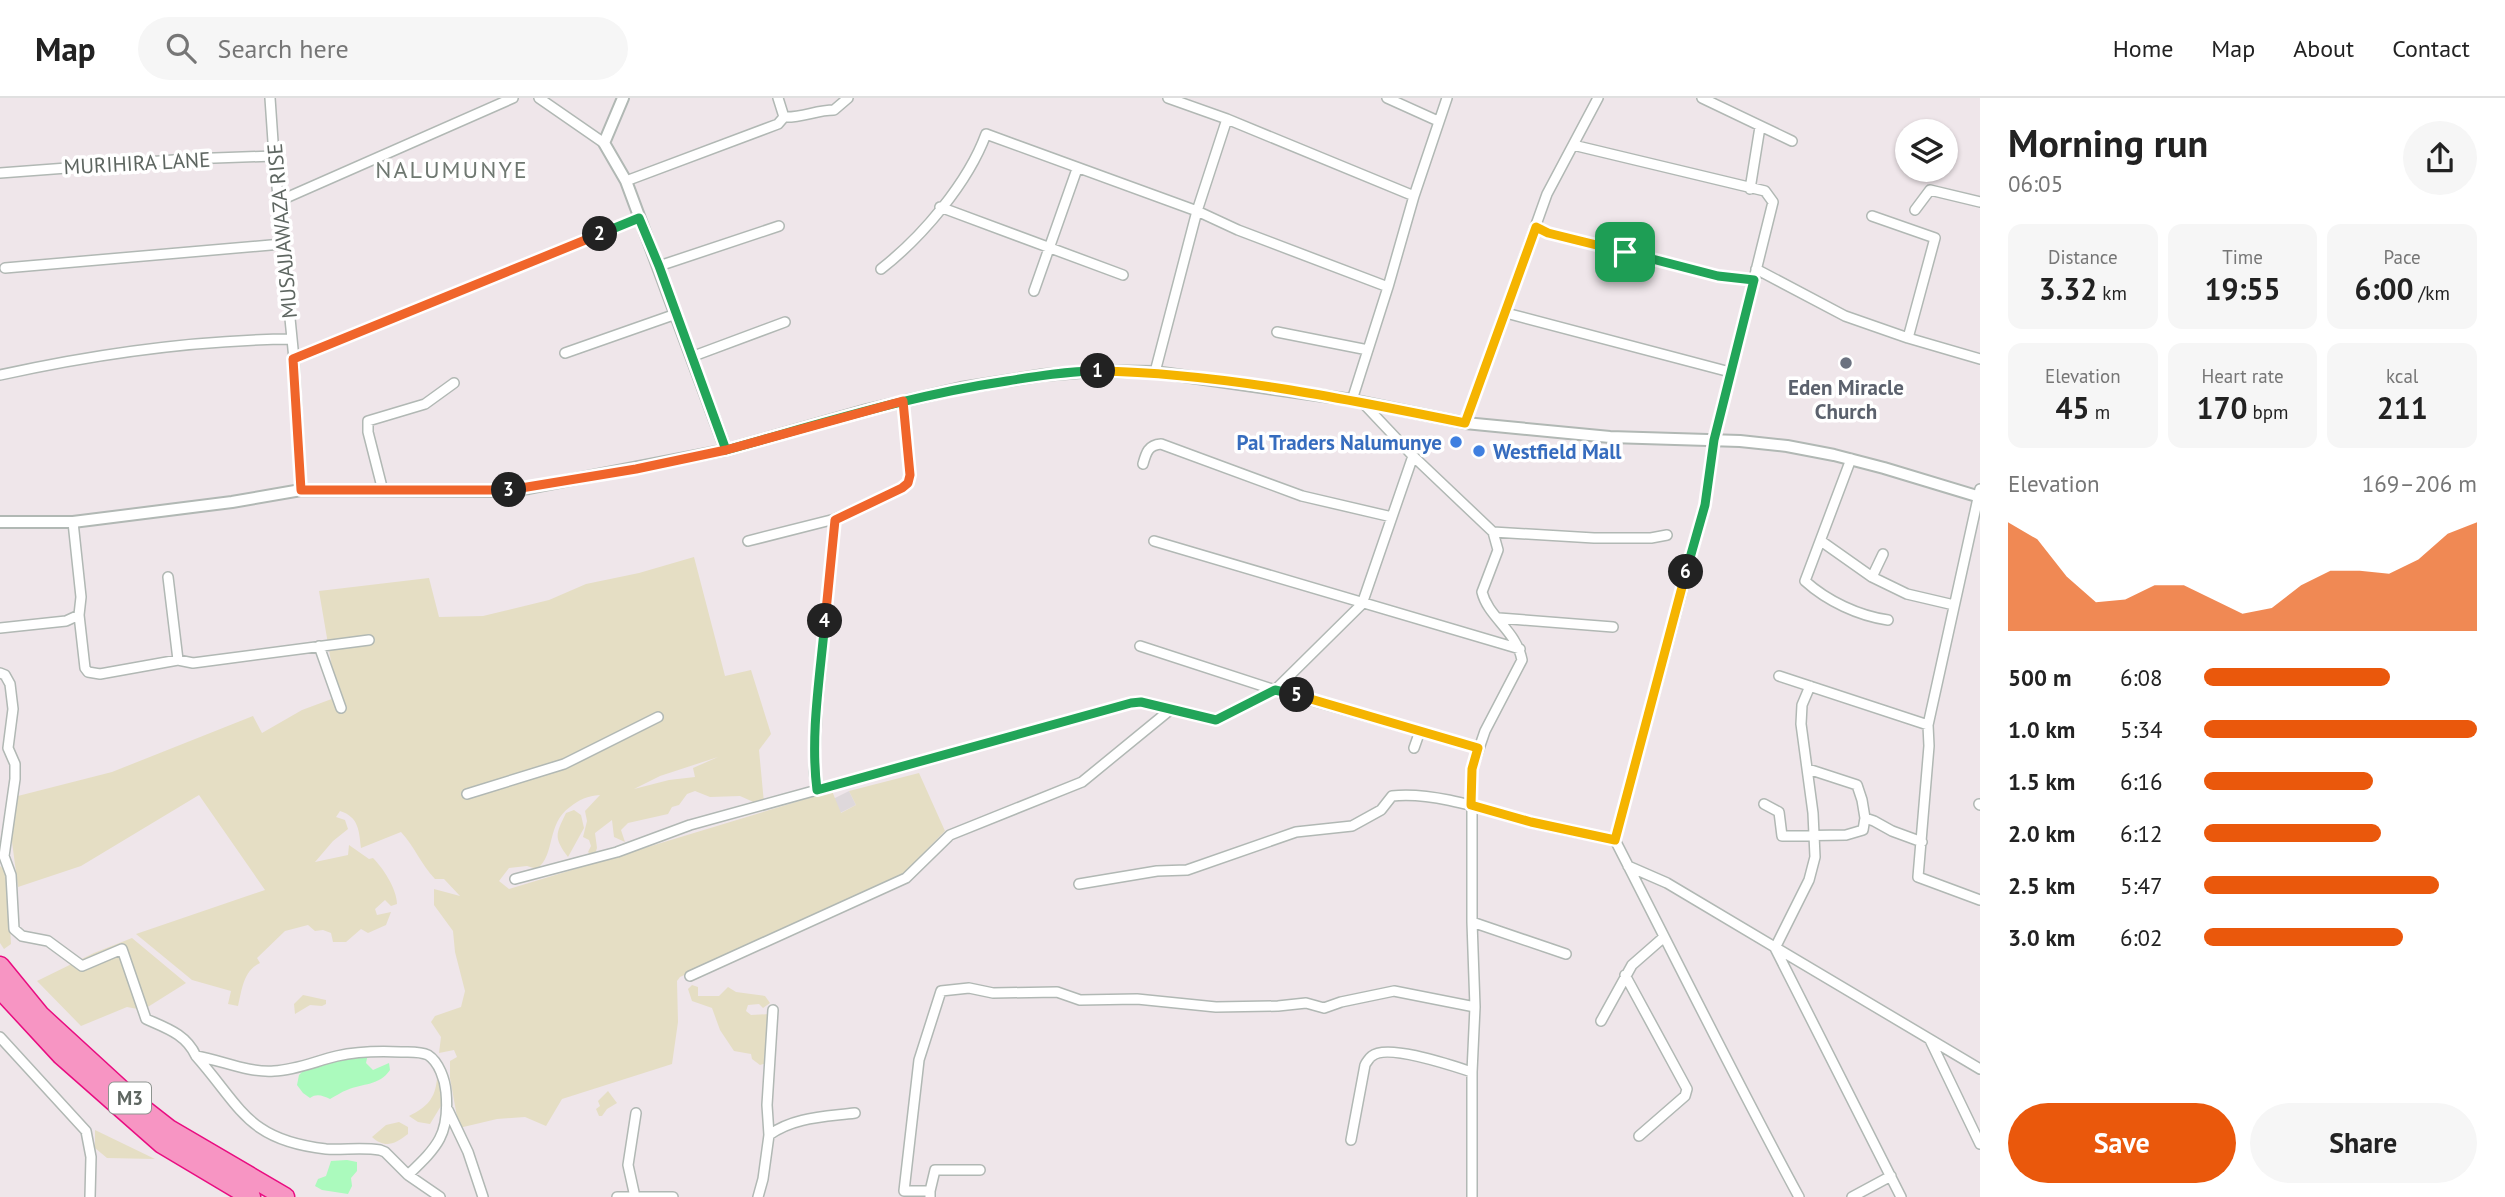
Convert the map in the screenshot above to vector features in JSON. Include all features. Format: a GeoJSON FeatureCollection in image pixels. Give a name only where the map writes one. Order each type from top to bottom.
{"type":"FeatureCollection","features":[{"type":"Feature","properties":{"kind":"highway","name":"M3"},"geometry":{"type":"LineString","coordinates":[[0,966],[40,1015],[137,1104],[169,1129],[285,1197]]}},
{"type":"Feature","properties":{"kind":"highway","name":"M3"},"geometry":{"type":"LineString","coordinates":[[0,989],[61,1055],[162,1144],[251,1197]]}},
{"type":"Feature","properties":{"kind":"street"},"geometry":{"type":"LineString","coordinates":[[279,201],[513,98]]}},
{"type":"Feature","properties":{"kind":"street"},"geometry":{"type":"LineString","coordinates":[[539,98],[604,143],[626,180],[726,450]]}},
{"type":"Feature","properties":{"kind":"street"},"geometry":{"type":"LineString","coordinates":[[604,143],[623,98]]}},
{"type":"Feature","properties":{"kind":"street"},"geometry":{"type":"LineString","coordinates":[[778,98],[784,117]]}},
{"type":"Feature","properties":{"kind":"street"},"geometry":{"type":"LineString","coordinates":[[626,180],[778,124],[784,117],[800,117],[820,110],[834,110],[848,98]]}},
{"type":"Feature","properties":{"kind":"street"},"geometry":{"type":"LineString","coordinates":[[1168,98],[1227,119],[1414,196]]}},
{"type":"Feature","properties":{"kind":"street"},"geometry":{"type":"LineString","coordinates":[[1387,98],[1438,121]]}},
{"type":"Feature","properties":{"kind":"street"},"geometry":{"type":"LineString","coordinates":[[1357,401],[1368,350],[1414,196],[1447,98]]}},
{"type":"Feature","properties":{"kind":"street"},"geometry":{"type":"LineString","coordinates":[[1465,423],[1552,182],[1598,98]]}},
{"type":"Feature","properties":{"kind":"street"},"geometry":{"type":"LineString","coordinates":[[1702,98],[1792,141]]}},
{"type":"Feature","properties":{"kind":"street","name":"MUSAJJAWAZA RISE"},"geometry":{"type":"LineString","coordinates":[[273,99],[274,156],[292,340],[301,490]]}},
{"type":"Feature","properties":{"kind":"street"},"geometry":{"type":"LineString","coordinates":[[1155,372],[1197,211],[1227,119]]}},
{"type":"Feature","properties":{"kind":"street"},"geometry":{"type":"LineString","coordinates":[[1750,189],[1760,127]]}},
{"type":"Feature","properties":{"kind":"street"},"geometry":{"type":"LineString","coordinates":[[881,268],[912,243],[972,167],[986,134],[1197,211],[1238,230],[1388,288]]}},
{"type":"Feature","properties":{"kind":"street"},"geometry":{"type":"LineString","coordinates":[[1573,145],[1765,191],[1773,202],[1714,440],[1705,505],[1615,840],[1722,1054],[1798,1197]]}},
{"type":"Feature","properties":{"kind":"street","name":"MURIHIRA LANE"},"geometry":{"type":"LineString","coordinates":[[0,173],[187,159],[274,156]]}},
{"type":"Feature","properties":{"kind":"street"},"geometry":{"type":"LineString","coordinates":[[1034,291],[1077,169]]}},
{"type":"Feature","properties":{"kind":"street"},"geometry":{"type":"LineString","coordinates":[[1915,210],[1930,190],[1980,202],[1967,199]]}},
{"type":"Feature","properties":{"kind":"street"},"geometry":{"type":"LineString","coordinates":[[940,207],[1124,275]]}},
{"type":"Feature","properties":{"kind":"street"},"geometry":{"type":"LineString","coordinates":[[1872,216],[1935,238],[1908,338]]}},
{"type":"Feature","properties":{"kind":"street"},"geometry":{"type":"LineString","coordinates":[[293,359],[639,218]]}},
{"type":"Feature","properties":{"kind":"street"},"geometry":{"type":"LineString","coordinates":[[659,266],[779,226]]}},
{"type":"Feature","properties":{"kind":"street"},"geometry":{"type":"LineString","coordinates":[[1536,227],[1558,236],[1718,276],[1754,280]]}},
{"type":"Feature","properties":{"kind":"street"},"geometry":{"type":"LineString","coordinates":[[5,268],[282,244]]}},
{"type":"Feature","properties":{"kind":"street"},"geometry":{"type":"LineString","coordinates":[[1756,269],[1845,316],[1980,359]]}},
{"type":"Feature","properties":{"kind":"street"},"geometry":{"type":"LineString","coordinates":[[1506,313],[1730,372]]}},
{"type":"Feature","properties":{"kind":"street"},"geometry":{"type":"LineString","coordinates":[[565,353],[676,314]]}},
{"type":"Feature","properties":{"kind":"street"},"geometry":{"type":"LineString","coordinates":[[691,357],[785,322]]}},
{"type":"Feature","properties":{"kind":"street"},"geometry":{"type":"LineString","coordinates":[[1277,332],[1368,350]]}},
{"type":"Feature","properties":{"kind":"street"},"geometry":{"type":"LineString","coordinates":[[0,374],[81,358],[227,342],[292,340]]}},
{"type":"Feature","properties":{"kind":"street"},"geometry":{"type":"LineString","coordinates":[[0,522],[73,522],[232,502],[301,490],[505,491],[636,469],[726,450],[903,401],[961,388],[1044,375],[1094,371],[1155,372],[1357,401],[1465,423],[1609,437],[1714,440],[1787,446],[1851,459],[1980,494],[1928,724],[1929,746],[1918,877],[1980,900]]}},
{"type":"Feature","properties":{"kind":"street"},"geometry":{"type":"LineString","coordinates":[[383,491],[368,432],[368,421],[425,404],[454,383]]}},
{"type":"Feature","properties":{"kind":"street"},"geometry":{"type":"LineString","coordinates":[[748,541],[835,520],[908,483],[910,475],[903,401]]}},
{"type":"Feature","properties":{"kind":"street"},"geometry":{"type":"LineString","coordinates":[[1357,401],[1493,533],[1499,550],[1482,592],[1484,599],[1520,649],[1522,660],[1495,710],[1472,769],[1475,1007],[1472,1197]]}},
{"type":"Feature","properties":{"kind":"street"},"geometry":{"type":"LineString","coordinates":[[1143,464],[1147,450],[1161,444],[1302,496],[1392,517]]}},
{"type":"Feature","properties":{"kind":"street"},"geometry":{"type":"LineString","coordinates":[[515,879],[550,872],[617,852],[690,825],[1131,703],[1141,702],[1216,720],[1275,690],[1363,604],[1413,456]]}},
{"type":"Feature","properties":{"kind":"street"},"geometry":{"type":"LineString","coordinates":[[1851,459],[1805,579],[1807,583],[1845,607],[1870,617],[1888,620]]}},
{"type":"Feature","properties":{"kind":"street"},"geometry":{"type":"LineString","coordinates":[[817,790],[814,771],[817,709],[835,520]]}},
{"type":"Feature","properties":{"kind":"street"},"geometry":{"type":"LineString","coordinates":[[73,522],[81,597],[79,615],[85,668],[88,672],[100,674],[178,660],[193,663],[369,640]]}},
{"type":"Feature","properties":{"kind":"street"},"geometry":{"type":"LineString","coordinates":[[1493,533],[1594,538],[1667,536]]}},
{"type":"Feature","properties":{"kind":"street"},"geometry":{"type":"LineString","coordinates":[[1154,541],[1520,649]]}},
{"type":"Feature","properties":{"kind":"street"},"geometry":{"type":"LineString","coordinates":[[1821,541],[1872,577],[1907,594],[1954,605]]}},
{"type":"Feature","properties":{"kind":"street"},"geometry":{"type":"LineString","coordinates":[[1872,577],[1883,554]]}},
{"type":"Feature","properties":{"kind":"street"},"geometry":{"type":"LineString","coordinates":[[168,577],[178,660]]}},
{"type":"Feature","properties":{"kind":"street"},"geometry":{"type":"LineString","coordinates":[[0,628],[66,621],[79,615]]}},
{"type":"Feature","properties":{"kind":"street"},"geometry":{"type":"LineString","coordinates":[[1499,618],[1613,626]]}},
{"type":"Feature","properties":{"kind":"street"},"geometry":{"type":"LineString","coordinates":[[318,646],[341,708]]}},
{"type":"Feature","properties":{"kind":"street"},"geometry":{"type":"LineString","coordinates":[[1140,646],[1275,690],[1478,748]]}},
{"type":"Feature","properties":{"kind":"street"},"geometry":{"type":"LineString","coordinates":[[0,673],[5,675],[10,684],[13,719],[8,748],[15,764],[15,779],[2,855],[11,875],[13,929],[22,936],[48,941],[82,966],[122,949],[146,1019],[180,1035],[191,1044],[196,1055],[247,1120],[269,1135],[323,1148],[386,1152],[408,1175],[440,1197]]}},
{"type":"Feature","properties":{"kind":"street"},"geometry":{"type":"LineString","coordinates":[[1779,676],[1928,724]]}},
{"type":"Feature","properties":{"kind":"street"},"geometry":{"type":"LineString","coordinates":[[1775,948],[1809,880],[1815,858],[1808,769],[1801,724],[1802,705],[1810,686]]}},
{"type":"Feature","properties":{"kind":"street"},"geometry":{"type":"LineString","coordinates":[[690,976],[906,878],[950,835],[1082,782],[1170,710]]}},
{"type":"Feature","properties":{"kind":"street"},"geometry":{"type":"LineString","coordinates":[[467,794],[564,764],[659,717]]}},
{"type":"Feature","properties":{"kind":"street"},"geometry":{"type":"LineString","coordinates":[[1414,748],[1420,731]]}},
{"type":"Feature","properties":{"kind":"street"},"geometry":{"type":"LineString","coordinates":[[1765,804],[1779,812],[1782,836],[1846,835],[1863,830],[1865,818],[1857,785],[1808,769]]}},
{"type":"Feature","properties":{"kind":"street"},"geometry":{"type":"LineString","coordinates":[[1079,884],[1157,870],[1187,870],[1296,832],[1352,826],[1381,810],[1392,796],[1405,794],[1471,805],[1531,822],[1615,840]]}},
{"type":"Feature","properties":{"kind":"street"},"geometry":{"type":"LineString","coordinates":[[1865,818],[1921,842]]}},
{"type":"Feature","properties":{"kind":"street"},"geometry":{"type":"LineString","coordinates":[[1628,866],[1667,883],[1980,1069]]}},
{"type":"Feature","properties":{"kind":"street"},"geometry":{"type":"LineString","coordinates":[[1472,922],[1566,954]]}},
{"type":"Feature","properties":{"kind":"street"},"geometry":{"type":"LineString","coordinates":[[1601,1021],[1625,975],[1636,961],[1664,937]]}},
{"type":"Feature","properties":{"kind":"street"},"geometry":{"type":"LineString","coordinates":[[1775,948],[1901,1197]]}},
{"type":"Feature","properties":{"kind":"street"},"geometry":{"type":"LineString","coordinates":[[1625,975],[1687,1089],[1685,1096],[1639,1136]]}},
{"type":"Feature","properties":{"kind":"street"},"geometry":{"type":"LineString","coordinates":[[980,1170],[935,1170],[930,1194],[904,1191],[919,1060],[941,991],[969,988],[993,993],[1057,992],[1080,1000],[1137,999],[1216,1007],[1307,1003],[1324,1008],[1394,992],[1475,1007]]}},
{"type":"Feature","properties":{"kind":"street"},"geometry":{"type":"LineString","coordinates":[[758,1197],[764,1179],[769,1135],[767,1105],[773,1010]]}},
{"type":"Feature","properties":{"kind":"street"},"geometry":{"type":"LineString","coordinates":[[0,1037],[86,1131],[91,1157],[90,1197]]}},
{"type":"Feature","properties":{"kind":"street"},"geometry":{"type":"LineString","coordinates":[[1929,1038],[1980,1144]]}},
{"type":"Feature","properties":{"kind":"street"},"geometry":{"type":"LineString","coordinates":[[196,1055],[241,1067],[272,1071],[372,1051],[428,1055],[438,1066],[446,1084],[448,1110],[475,1170],[483,1197]]}},
{"type":"Feature","properties":{"kind":"street"},"geometry":{"type":"LineString","coordinates":[[1351,1140],[1365,1065],[1371,1056],[1379,1052],[1392,1053],[1427,1059],[1472,1072]]}},
{"type":"Feature","properties":{"kind":"street"},"geometry":{"type":"LineString","coordinates":[[408,1175],[438,1145],[448,1110]]}},
{"type":"Feature","properties":{"kind":"street"},"geometry":{"type":"LineString","coordinates":[[635,1196],[628,1165],[636,1113]]}},
{"type":"Feature","properties":{"kind":"street"},"geometry":{"type":"LineString","coordinates":[[769,1135],[785,1124],[810,1118],[855,1114]]}},
{"type":"Feature","properties":{"kind":"street"},"geometry":{"type":"LineString","coordinates":[[1852,1197],[1891,1176]]}},
{"type":"Feature","properties":{"kind":"street"},"geometry":{"type":"LineString","coordinates":[[617,1197],[673,1197]]}},
{"type":"Feature","properties":{"kind":"shaded area"},"geometry":{"type":"Polygon","coordinates":[[[694,557],[725,676],[751,670],[771,734],[759,750],[764,803],[758,804],[740,796],[710,797],[695,791],[687,794],[668,814],[628,823],[621,830],[625,842],[614,837],[612,820],[595,833],[597,848],[595,854],[591,855],[588,852],[591,846],[589,840],[583,837],[587,821],[585,811],[600,795],[587,797],[562,814],[547,855],[537,869],[527,866],[509,868],[499,881],[509,889],[832,791],[841,813],[856,805],[849,791],[919,773],[945,831],[903,874],[680,977],[677,981],[678,1022],[672,1064],[562,1099],[546,1126],[525,1117],[497,1119],[459,1128],[450,1078],[450,1061],[457,1057],[454,1050],[439,1053],[441,1037],[431,1022],[435,1016],[461,1007],[465,991],[455,952],[453,931],[434,905],[434,889],[460,896],[444,879],[435,879],[401,832],[361,848],[354,821],[340,811],[336,817],[345,820],[348,829],[333,841],[315,862],[348,855],[349,845],[377,862],[392,885],[397,904],[391,906],[385,900],[375,909],[377,915],[391,912],[386,925],[368,933],[361,929],[346,942],[333,942],[331,933],[315,931],[308,925],[285,931],[257,958],[260,963],[254,966],[247,976],[238,1006],[228,1004],[231,991],[192,980],[136,934],[265,890],[199,795],[81,866],[18,887],[10,798],[112,772],[253,716],[262,733],[302,710],[337,697],[319,591],[429,578],[439,617],[483,616],[549,600],[586,584],[639,573],[694,557]],[[718,757],[660,776],[634,789],[695,777],[693,768],[718,757]]]}},
{"type":"Feature","properties":{"kind":"shaded area"},"geometry":{"type":"Polygon","coordinates":[[[849,791],[856,805],[840,813],[833,799],[849,791]]]}},
{"type":"Feature","properties":{"kind":"shaded area"},"geometry":{"type":"Polygon","coordinates":[[[574,810],[581,815],[584,828],[568,857],[560,845],[558,835],[566,813],[574,810]]]}},
{"type":"Feature","properties":{"kind":"shaded area"},"geometry":{"type":"Polygon","coordinates":[[[0,866],[11,875],[11,944],[4,949],[0,943],[0,866]]]}},
{"type":"Feature","properties":{"kind":"shaded area"},"geometry":{"type":"Polygon","coordinates":[[[132,938],[186,983],[143,1010],[127,1007],[81,1026],[37,981],[94,953],[132,938]]]}},
{"type":"Feature","properties":{"kind":"shaded area"},"geometry":{"type":"Polygon","coordinates":[[[692,985],[698,987],[698,996],[719,996],[728,987],[736,992],[765,996],[770,1003],[763,1008],[759,1004],[748,1005],[746,1011],[751,1015],[770,1014],[767,1063],[760,1065],[752,1059],[751,1054],[734,1051],[720,1030],[712,1008],[692,1001],[688,989],[692,985]]]}},
{"type":"Feature","properties":{"kind":"shaded area"},"geometry":{"type":"Polygon","coordinates":[[[303,995],[326,1000],[326,1004],[310,1005],[295,1014],[294,1004],[303,995]]]}},
{"type":"Feature","properties":{"kind":"shaded area"},"geometry":{"type":"Polygon","coordinates":[[[368,1054],[366,1063],[373,1070],[389,1063],[390,1070],[376,1082],[353,1088],[330,1099],[318,1095],[310,1098],[297,1085],[299,1075],[307,1067],[368,1054]]]}},
{"type":"Feature","properties":{"kind":"shaded area"},"geometry":{"type":"Polygon","coordinates":[[[437,1079],[444,1089],[444,1101],[430,1124],[418,1122],[409,1116],[429,1102],[437,1079]]]}},
{"type":"Feature","properties":{"kind":"shaded area"},"geometry":{"type":"Polygon","coordinates":[[[608,1091],[617,1103],[599,1116],[596,1109],[600,1106],[598,1101],[608,1091]]]}},
{"type":"Feature","properties":{"kind":"shaded area"},"geometry":{"type":"Polygon","coordinates":[[[399,1122],[408,1127],[408,1134],[399,1140],[386,1144],[372,1137],[386,1125],[399,1122]]]}},
{"type":"Feature","properties":{"kind":"shaded area"},"geometry":{"type":"Polygon","coordinates":[[[95,1130],[155,1159],[107,1158],[95,1148],[95,1130]]]}},
{"type":"Feature","properties":{"kind":"shaded area"},"geometry":{"type":"Polygon","coordinates":[[[331,1161],[357,1162],[357,1171],[351,1178],[352,1186],[348,1194],[322,1190],[315,1186],[318,1179],[326,1176],[331,1161]]]}},
{"type":"Feature","properties":{"kind":"place","name":"Eden Miracle Church"},"geometry":{"type":"Point","coordinates":[1846,363]}},
{"type":"Feature","properties":{"kind":"place","name":"Pal Traders Nalumunye"},"geometry":{"type":"Point","coordinates":[1456,442]}},
{"type":"Feature","properties":{"kind":"place","name":"Westfield Mall"},"geometry":{"type":"Point","coordinates":[1479,451]}},
{"type":"Feature","properties":{"kind":"district","name":"NALUMUNYE"},"geometry":{"type":"Point","coordinates":[452,169]}},
{"type":"Feature","properties":{"kind":"route"},"geometry":{"type":"LineString","coordinates":[[1625,252],[1548,233],[1536,227],[1465,423],[1352,400],[1155,372],[1094,371],[1044,375],[961,388],[903,401],[867,410],[808,426],[726,450],[639,218],[293,359],[301,490],[505,491],[529,488],[726,450],[903,401],[910,475],[908,483],[835,520],[817,709],[814,771],[817,790],[1131,703],[1141,702],[1216,720],[1275,690],[1478,748],[1470,782],[1471,805],[1531,822],[1615,840],[1705,505],[1714,440],[1754,280],[1718,276],[1625,252]]}}]}
